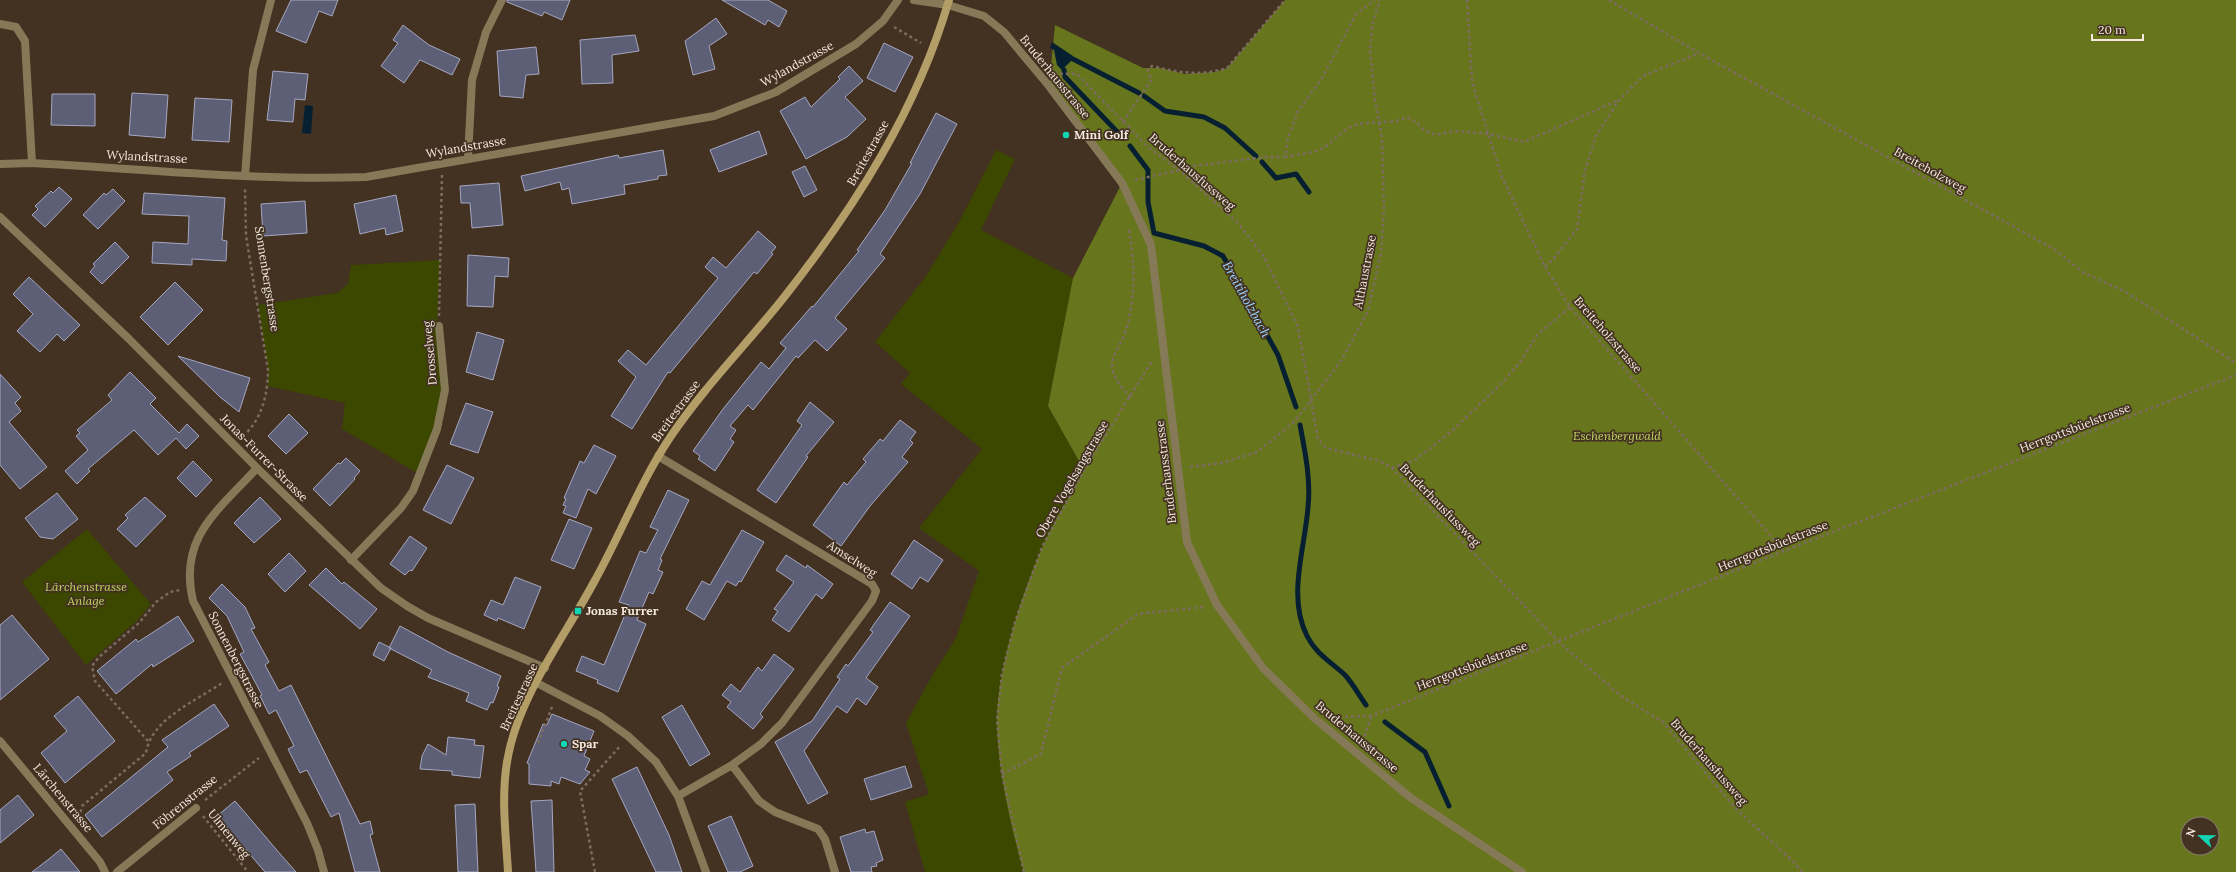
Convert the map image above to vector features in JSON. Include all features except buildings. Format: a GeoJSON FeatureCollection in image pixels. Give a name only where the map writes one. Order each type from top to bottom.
{"type":"FeatureCollection","features":[{"type":"Feature","properties":{"kind":"main road","name":"Breitestrasse"},"geometry":{"type":"LineString","coordinates":[[508,872],[504,793],[507,761],[519,721],[537,683],[595,582],[641,486],[658,456],[694,404],[784,298],[852,206],[879,161],[927,66],[948,3]]}},
{"type":"Feature","properties":{"kind":"street"},"geometry":{"type":"LineString","coordinates":[[245,176],[253,70],[271,0]]}},
{"type":"Feature","properties":{"kind":"street"},"geometry":{"type":"LineString","coordinates":[[468,158],[472,80],[486,32],[502,0]]}},
{"type":"Feature","properties":{"kind":"street","name":"Wylandstrasse"},"geometry":{"type":"LineString","coordinates":[[0,164],[32,163],[245,176],[326,178],[366,177],[714,116],[776,92],[856,44],[883,21],[898,0]]}},
{"type":"Feature","properties":{"kind":"street","name":"Bruderhausstrasse"},"geometry":{"type":"LineString","coordinates":[[914,0],[948,3],[984,16],[1004,32],[1049,86],[1122,183],[1151,245],[1164,338],[1187,542],[1217,606],[1263,668],[1314,718],[1411,798],[1522,872]]}},
{"type":"Feature","properties":{"kind":"street"},"geometry":{"type":"LineString","coordinates":[[0,24],[16,28],[24,41],[32,163]]}},
{"type":"Feature","properties":{"kind":"street","name":"Jonas-Furrer-Strasse"},"geometry":{"type":"LineString","coordinates":[[0,217],[128,338],[257,468],[351,560],[382,588],[407,606],[428,618],[545,668]]}},
{"type":"Feature","properties":{"kind":"street","name":"Drosselweg"},"geometry":{"type":"LineString","coordinates":[[351,560],[401,508],[413,491],[436,429],[445,390],[439,326]]}},
{"type":"Feature","properties":{"kind":"street","name":"Amselweg"},"geometry":{"type":"LineString","coordinates":[[658,456],[872,584],[876,591],[872,601],[782,723],[761,744],[732,765]]}},
{"type":"Feature","properties":{"kind":"street","name":"Sonnenbergstrasse"},"geometry":{"type":"LineString","coordinates":[[257,468],[203,527],[193,547],[188,569],[190,588],[193,601],[306,823],[318,850],[324,872]]}},
{"type":"Feature","properties":{"kind":"street"},"geometry":{"type":"LineString","coordinates":[[537,683],[600,716],[628,736],[656,762],[678,796],[706,872]]}},
{"type":"Feature","properties":{"kind":"street","name":"Lärchenstrasse"},"geometry":{"type":"LineString","coordinates":[[0,741],[100,862],[105,872]]}},
{"type":"Feature","properties":{"kind":"street"},"geometry":{"type":"LineString","coordinates":[[678,796],[732,765],[759,801],[775,812],[818,829],[825,839],[835,872]]}},
{"type":"Feature","properties":{"kind":"street","name":"Föhrenstrasse"},"geometry":{"type":"LineString","coordinates":[[117,872],[196,808]]}},
{"type":"Feature","properties":{"kind":"path"},"geometry":{"type":"LineString","coordinates":[[1123,122],[1152,79],[1149,75],[1148,68],[1152,66],[1169,72],[1185,74],[1214,72],[1227,68],[1285,0]]}},
{"type":"Feature","properties":{"kind":"path"},"geometry":{"type":"LineString","coordinates":[[1285,157],[1288,138],[1298,111],[1322,78],[1356,14],[1375,0]]}},
{"type":"Feature","properties":{"kind":"path","name":"Althaustrasse"},"geometry":{"type":"LineString","coordinates":[[1178,469],[1222,463],[1257,452],[1294,422],[1342,361],[1368,311],[1381,253],[1384,208],[1382,140],[1370,50],[1373,22],[1380,0]]}},
{"type":"Feature","properties":{"kind":"path","name":"Breiteholzstrasse"},"geometry":{"type":"LineString","coordinates":[[1467,0],[1472,82],[1502,177],[1545,267],[1570,307],[1784,550]]}},
{"type":"Feature","properties":{"kind":"path","name":"Breiteholzweg"},"geometry":{"type":"LineString","coordinates":[[1609,0],[1699,53],[2054,249],[2084,273],[2129,294],[2236,363]]}},
{"type":"Feature","properties":{"kind":"path"},"geometry":{"type":"LineString","coordinates":[[892,27],[921,43]]}},
{"type":"Feature","properties":{"kind":"path"},"geometry":{"type":"LineString","coordinates":[[1545,267],[1555,257],[1577,229],[1584,170],[1596,136],[1619,100],[1643,76],[1699,53]]}},
{"type":"Feature","properties":{"kind":"path","name":"Bruderhausfussweg"},"geometry":{"type":"LineString","coordinates":[[1061,75],[1068,73],[1077,74],[1148,147],[1179,170],[1239,224],[1264,258],[1298,327],[1318,439],[1326,448],[1380,461],[1392,468],[1559,642],[1621,696],[1663,722],[1736,809],[1793,861],[1802,872]]}},
{"type":"Feature","properties":{"kind":"path"},"geometry":{"type":"LineString","coordinates":[[1122,183],[1179,170],[1185,167],[1266,157],[1285,157],[1326,147],[1338,133],[1355,125],[1379,121],[1400,121],[1407,117],[1416,122],[1424,130],[1436,135],[1454,131],[1489,134],[1524,142],[1619,100]]}},
{"type":"Feature","properties":{"kind":"path","name":"Drosselweg"},"geometry":{"type":"LineString","coordinates":[[439,326],[442,163]]}},
{"type":"Feature","properties":{"kind":"path","name":"Sonnenbergstrasse"},"geometry":{"type":"LineString","coordinates":[[242,437],[248,432],[262,410],[268,386],[267,362],[246,236],[245,176]]}},
{"type":"Feature","properties":{"kind":"path"},"geometry":{"type":"LineString","coordinates":[[1128,228],[1134,255],[1131,300],[1125,333],[1113,359],[1112,367],[1117,380],[1131,398]]}},
{"type":"Feature","properties":{"kind":"path"},"geometry":{"type":"LineString","coordinates":[[1392,468],[1415,460],[1453,430],[1503,382],[1521,360],[1537,335],[1570,307]]}},
{"type":"Feature","properties":{"kind":"path","name":"Obere Vogelsangstrasse"},"geometry":{"type":"LineString","coordinates":[[1024,872],[1002,774],[997,720],[1002,674],[1015,622],[1042,547],[1084,470],[1131,398],[1164,338]]}},
{"type":"Feature","properties":{"kind":"path","name":"Herrgottsbüelstrasse"},"geometry":{"type":"LineString","coordinates":[[1314,718],[1371,716],[1559,642],[1784,550],[2236,375]]}},
{"type":"Feature","properties":{"kind":"path"},"geometry":{"type":"LineString","coordinates":[[148,741],[95,681],[92,666],[99,657],[139,623],[156,602],[170,592],[190,588]]}},
{"type":"Feature","properties":{"kind":"path"},"geometry":{"type":"LineString","coordinates":[[1002,774],[1041,754],[1062,668],[1138,614],[1217,606]]}},
{"type":"Feature","properties":{"kind":"path"},"geometry":{"type":"LineString","coordinates":[[75,832],[82,806],[146,753],[148,741],[163,722],[213,690]]}},
{"type":"Feature","properties":{"kind":"path"},"geometry":{"type":"LineString","coordinates":[[538,743],[552,707]]}},
{"type":"Feature","properties":{"kind":"path"},"geometry":{"type":"LineString","coordinates":[[1360,755],[1371,716]]}},
{"type":"Feature","properties":{"kind":"path"},"geometry":{"type":"LineString","coordinates":[[595,872],[580,791],[628,736]]}},
{"type":"Feature","properties":{"kind":"path","name":"Föhrenstrasse"},"geometry":{"type":"LineString","coordinates":[[196,808],[268,750]]}},
{"type":"Feature","properties":{"kind":"path","name":"Ulmenweg"},"geometry":{"type":"LineString","coordinates":[[196,808],[248,872]]}},
{"type":"Feature","properties":{"kind":"green space","name":"Eschenbergwald"},"geometry":{"type":"Polygon","coordinates":[[[1285,0],[2236,0],[2236,872],[1024,872],[1014,836],[1002,777],[999,757],[997,720],[998,699],[1006,655],[1026,588],[1042,548],[1084,470],[1048,406],[1073,278],[1122,183],[1049,86],[1055,25],[1143,68],[1160,68],[1185,74],[1215,72],[1227,68],[1285,0]]]}},
{"type":"Feature","properties":{"kind":"green space"},"geometry":{"type":"Polygon","coordinates":[[[996,150],[1015,159],[981,230],[1073,278],[1048,406],[1084,470],[1042,547],[1015,622],[1002,674],[997,720],[1019,854],[1024,872],[925,872],[905,802],[929,794],[906,723],[933,674],[956,638],[979,571],[919,528],[982,449],[901,384],[910,373],[875,342],[926,276],[959,222],[996,150]]]}},
{"type":"Feature","properties":{"kind":"green space"},"geometry":{"type":"Polygon","coordinates":[[[440,260],[437,325],[445,390],[419,474],[342,429],[345,403],[268,386],[268,370],[258,305],[337,293],[348,284],[351,265],[440,260]]]}},
{"type":"Feature","properties":{"kind":"green space","name":"Lärchenstrasse Anlage"},"geometry":{"type":"Polygon","coordinates":[[[87,529],[151,604],[137,621],[86,665],[22,582],[87,529]]]}},
{"type":"Feature","properties":{"kind":"water"},"geometry":{"type":"Polygon","coordinates":[[[1052,42],[1073,56],[1073,59],[1062,70],[1057,65],[1054,50],[1050,48],[1052,42]]]}},
{"type":"Feature","properties":{"kind":"water"},"geometry":{"type":"Polygon","coordinates":[[[305,105],[313,106],[311,134],[302,133],[305,105]]]}},
{"type":"Feature","properties":{"kind":"waterway"},"geometry":{"type":"LineString","coordinates":[[1073,59],[1139,93]]}},
{"type":"Feature","properties":{"kind":"waterway","name":"Breitiholzbach"},"geometry":{"type":"LineString","coordinates":[[1064,70],[1065,77],[1123,138]]}},
{"type":"Feature","properties":{"kind":"waterway"},"geometry":{"type":"LineString","coordinates":[[1144,96],[1165,111],[1204,117],[1225,128],[1256,156]]}},
{"type":"Feature","properties":{"kind":"waterway","name":"Breitiholzbach"},"geometry":{"type":"LineString","coordinates":[[1130,146],[1148,170],[1148,202],[1154,233],[1204,246],[1223,256],[1278,355],[1296,407]]}},
{"type":"Feature","properties":{"kind":"waterway"},"geometry":{"type":"LineString","coordinates":[[1262,162],[1276,178],[1296,174],[1309,192]]}},
{"type":"Feature","properties":{"kind":"waterway","name":"Breitiholzbach"},"geometry":{"type":"LineString","coordinates":[[1300,425],[1309,486],[1308,507],[1299,572],[1298,605],[1301,621],[1307,636],[1315,648],[1345,675],[1366,705]]}},
{"type":"Feature","properties":{"kind":"waterway"},"geometry":{"type":"LineString","coordinates":[[1385,722],[1425,752],[1449,806]]}},
{"type":"Feature","properties":{"kind":"place","name":"Mini Golf"},"geometry":{"type":"Point","coordinates":[1066,135]}},
{"type":"Feature","properties":{"kind":"place","name":"Jonas Furrer"},"geometry":{"type":"Point","coordinates":[578,611]}},
{"type":"Feature","properties":{"kind":"place","name":"Spar"},"geometry":{"type":"Point","coordinates":[564,744]}}]}
